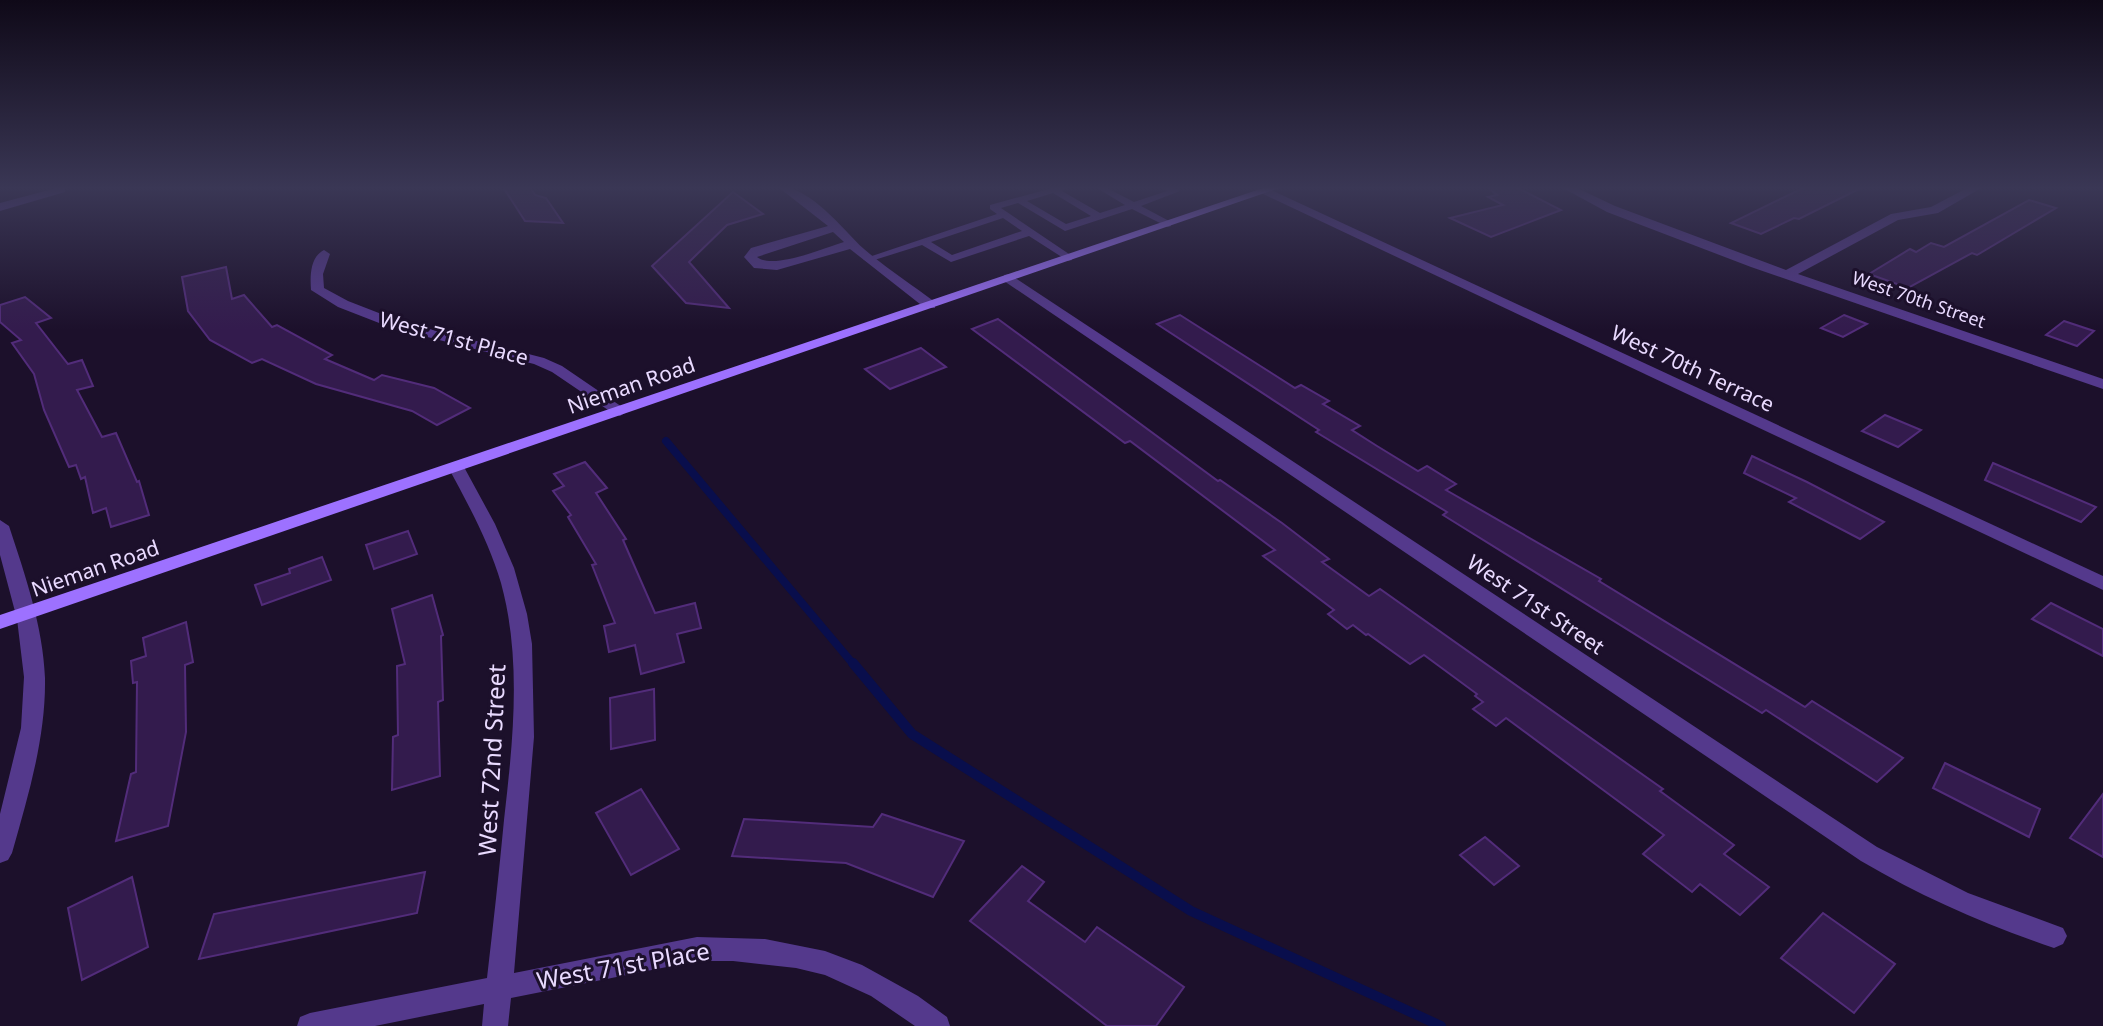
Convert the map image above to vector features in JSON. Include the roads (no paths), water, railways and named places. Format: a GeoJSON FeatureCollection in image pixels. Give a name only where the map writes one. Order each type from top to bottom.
{"type":"FeatureCollection","features":[{"type":"Feature","properties":{"kind":"main road","name":"Nieman Road"},"geometry":{"type":"LineString","coordinates":[[0,622],[1136,235]]}},
{"type":"Feature","properties":{"kind":"street"},"geometry":{"type":"LineString","coordinates":[[812,235],[755,251],[750,257],[759,265],[777,266],[852,244]]}},
{"type":"Feature","properties":{"kind":"street"},"geometry":{"type":"LineString","coordinates":[[843,235],[868,259],[930,305]]}},
{"type":"Feature","properties":{"kind":"street","name":"West 70th Terrace"},"geometry":{"type":"LineString","coordinates":[[1367,235],[2103,584]]}},
{"type":"Feature","properties":{"kind":"street","name":"West 70th Street"},"geometry":{"type":"LineString","coordinates":[[1680,235],[1786,275],[1933,323],[2103,384]]}},
{"type":"Feature","properties":{"kind":"street"},"geometry":{"type":"LineString","coordinates":[[1786,275],[1860,235]]}},
{"type":"Feature","properties":{"kind":"street","name":"West 71st Place"},"geometry":{"type":"LineString","coordinates":[[324,254],[316,274],[318,290],[347,308],[401,326],[539,362],[557,369],[620,411]]}},
{"type":"Feature","properties":{"kind":"street","name":"West 71st Street"},"geometry":{"type":"LineString","coordinates":[[1009,278],[1869,854],[1914,881],[1957,902],[2054,936]]}},
{"type":"Feature","properties":{"kind":"street","name":"West 72nd Street"},"geometry":{"type":"LineString","coordinates":[[456,467],[494,538],[511,584],[523,648],[526,700],[523,752],[495,1026]]}},
{"type":"Feature","properties":{"kind":"street"},"geometry":{"type":"LineString","coordinates":[[0,526],[33,653],[32,719],[24,771],[0,853]]}},
{"type":"Feature","properties":{"kind":"street","name":"West 71st Place"},"geometry":{"type":"LineString","coordinates":[[310,1026],[697,948],[742,947],[785,952],[827,963],[867,978],[904,1000],[937,1026]]}},
{"type":"Feature","properties":{"kind":"lane"},"geometry":{"type":"LineString","coordinates":[[868,259],[942,235]]}},
{"type":"Feature","properties":{"kind":"lane"},"geometry":{"type":"LineString","coordinates":[[923,241],[951,259],[1022,235]]}},
{"type":"Feature","properties":{"kind":"lane"},"geometry":{"type":"LineString","coordinates":[[1034,235],[1068,258]]}},
{"type":"Feature","properties":{"kind":"waterway"},"geometry":{"type":"LineString","coordinates":[[666,441],[854,665]]}},
{"type":"Feature","properties":{"kind":"waterway"},"geometry":{"type":"LineString","coordinates":[[853,663],[912,734],[1191,911],[1441,1026]]}}]}
